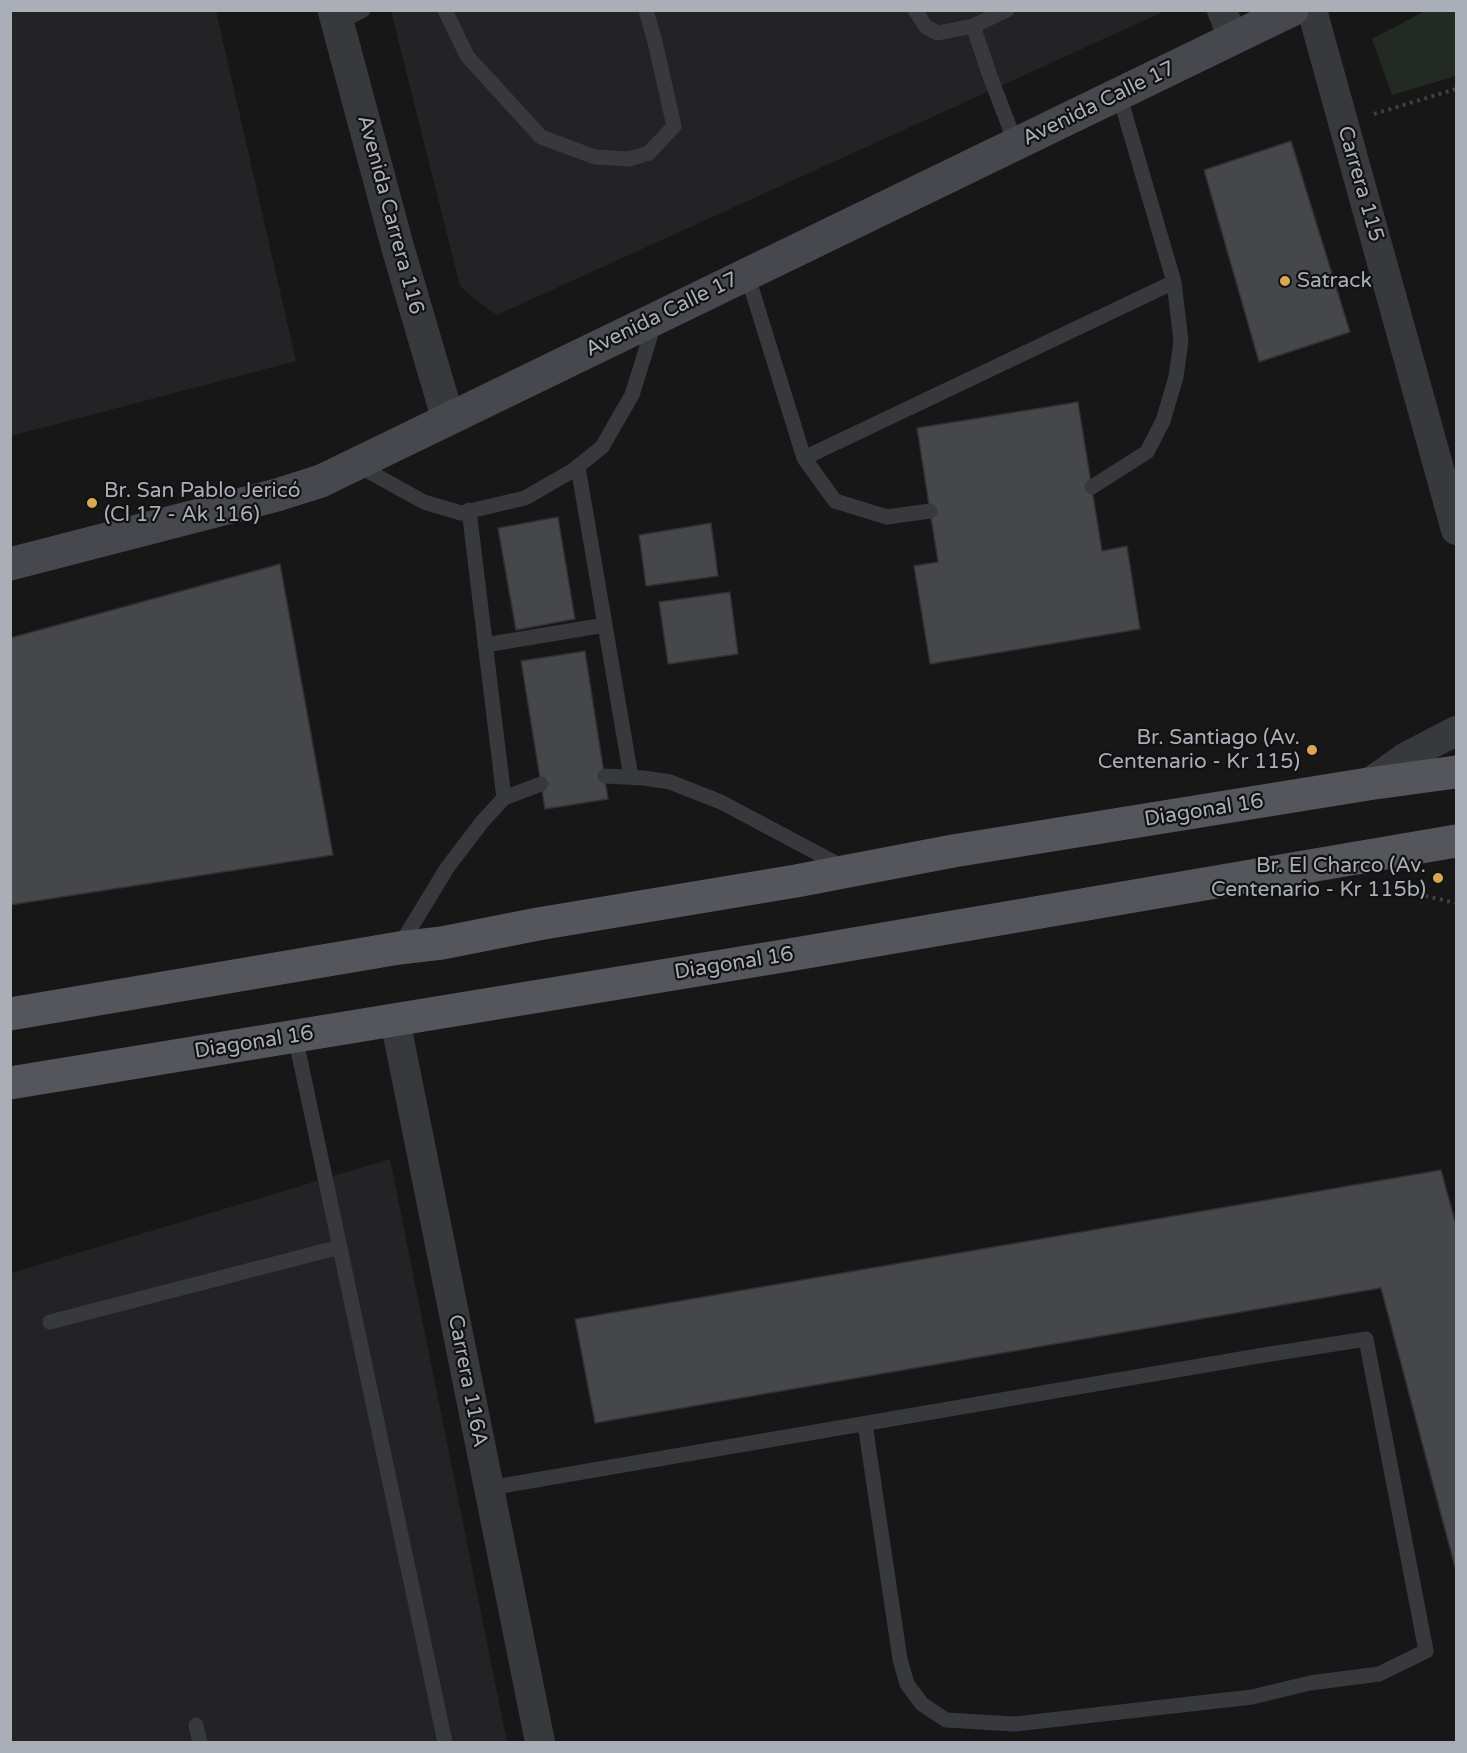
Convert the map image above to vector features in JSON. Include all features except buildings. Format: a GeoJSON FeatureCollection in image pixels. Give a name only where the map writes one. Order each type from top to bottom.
{"type":"FeatureCollection","features":[{"type":"Feature","properties":{"kind":"main road","name":"Avenida Calle 17"},"geometry":{"type":"LineString","coordinates":[[10,564],[277,495],[321,481],[1119,94],[1227,25],[1292,10]]}},
{"type":"Feature","properties":{"kind":"main road","name":"Diagonal 16"},"geometry":{"type":"LineString","coordinates":[[10,1014],[399,948],[442,943],[952,851],[1456,772]]}},
{"type":"Feature","properties":{"kind":"main road","name":"Diagonal 16"},"geometry":{"type":"LineString","coordinates":[[10,1083],[812,951],[1456,841]]}},
{"type":"Feature","properties":{"kind":"street","name":"Carrera 115"},"geometry":{"type":"LineString","coordinates":[[1312,10],[1456,530]]}},
{"type":"Feature","properties":{"kind":"street","name":"Avenida Carrera 116"},"geometry":{"type":"LineString","coordinates":[[345,15],[397,244],[448,419]]}},
{"type":"Feature","properties":{"kind":"street","name":"Diagonal 16"},"geometry":{"type":"LineString","coordinates":[[1368,784],[1406,757],[1456,730]]}},
{"type":"Feature","properties":{"kind":"street","name":"Carrera 116A"},"geometry":{"type":"LineString","coordinates":[[395,1020],[540,1743]]}},
{"type":"Feature","properties":{"kind":"lane"},"geometry":{"type":"LineString","coordinates":[[445,10],[467,56],[541,137],[595,157],[629,159],[649,153],[674,126],[646,10]]}},
{"type":"Feature","properties":{"kind":"lane"},"geometry":{"type":"LineString","coordinates":[[915,10],[926,27],[938,33],[973,26],[1007,10]]}},
{"type":"Feature","properties":{"kind":"lane"},"geometry":{"type":"LineString","coordinates":[[973,26],[1016,144]]}},
{"type":"Feature","properties":{"kind":"lane"},"geometry":{"type":"LineString","coordinates":[[1092,487],[1147,452],[1163,421],[1176,377],[1180,341],[1174,282],[1119,94]]}},
{"type":"Feature","properties":{"kind":"lane"},"geometry":{"type":"LineString","coordinates":[[747,274],[804,458],[835,501],[887,517],[930,511]]}},
{"type":"Feature","properties":{"kind":"lane"},"geometry":{"type":"LineString","coordinates":[[804,458],[1174,282]]}},
{"type":"Feature","properties":{"kind":"lane"},"geometry":{"type":"LineString","coordinates":[[357,465],[424,502],[461,513],[525,498],[578,467],[602,447],[632,395],[656,318]]}},
{"type":"Feature","properties":{"kind":"lane"},"geometry":{"type":"LineString","coordinates":[[578,467],[631,777]]}},
{"type":"Feature","properties":{"kind":"lane"},"geometry":{"type":"LineString","coordinates":[[469,510],[504,798]]}},
{"type":"Feature","properties":{"kind":"lane"},"geometry":{"type":"LineString","coordinates":[[485,645],[605,625]]}},
{"type":"Feature","properties":{"kind":"lane"},"geometry":{"type":"LineString","coordinates":[[604,776],[670,782],[721,802],[850,871]]}},
{"type":"Feature","properties":{"kind":"lane"},"geometry":{"type":"LineString","coordinates":[[399,948],[447,868],[504,798],[541,784]]}},
{"type":"Feature","properties":{"kind":"lane"},"geometry":{"type":"LineString","coordinates":[[295,1036],[445,1743]]}},
{"type":"Feature","properties":{"kind":"lane"},"geometry":{"type":"LineString","coordinates":[[50,1322],[340,1246]]}},
{"type":"Feature","properties":{"kind":"lane"},"geometry":{"type":"LineString","coordinates":[[489,1488],[865,1424],[1365,1339],[1426,1651],[1378,1674],[1310,1683],[1252,1697],[1014,1724],[946,1720],[922,1704],[907,1684],[900,1659],[865,1424]]}},
{"type":"Feature","properties":{"kind":"lane"},"geometry":{"type":"LineString","coordinates":[[196,1725],[200,1743]]}},
{"type":"Feature","properties":{"kind":"path"},"geometry":{"type":"LineString","coordinates":[[1343,123],[1456,89]]}},
{"type":"Feature","properties":{"kind":"shaded area"},"geometry":{"type":"Polygon","coordinates":[[[11,10],[216,11],[296,361],[11,436],[11,10]]]}},
{"type":"Feature","properties":{"kind":"shaded area"},"geometry":{"type":"Polygon","coordinates":[[[391,11],[1165,11],[497,315],[460,286],[391,11]]]}},
{"type":"Feature","properties":{"kind":"shaded area"},"geometry":{"type":"Polygon","coordinates":[[[1425,11],[1456,11],[1456,76],[1392,95],[1372,39],[1425,11]]]}},
{"type":"Feature","properties":{"kind":"shaded area"},"geometry":{"type":"Polygon","coordinates":[[[390,1159],[507,1742],[11,1742],[11,1273],[390,1159]]]}},
{"type":"Feature","properties":{"kind":"place","name":"Satrack"},"geometry":{"type":"Point","coordinates":[1285,281]}},
{"type":"Feature","properties":{"kind":"place","name":"Br. San Pablo Jericó (Cl 17 - Ak 116)"},"geometry":{"type":"Point","coordinates":[92,503]}},
{"type":"Feature","properties":{"kind":"place","name":"Br. Santiago (Av. Centenario - Kr 115)"},"geometry":{"type":"Point","coordinates":[1312,750]}},
{"type":"Feature","properties":{"kind":"place","name":"Br. El Charco (Av. Centenario - Kr 115b)"},"geometry":{"type":"Point","coordinates":[1438,878]}}]}
